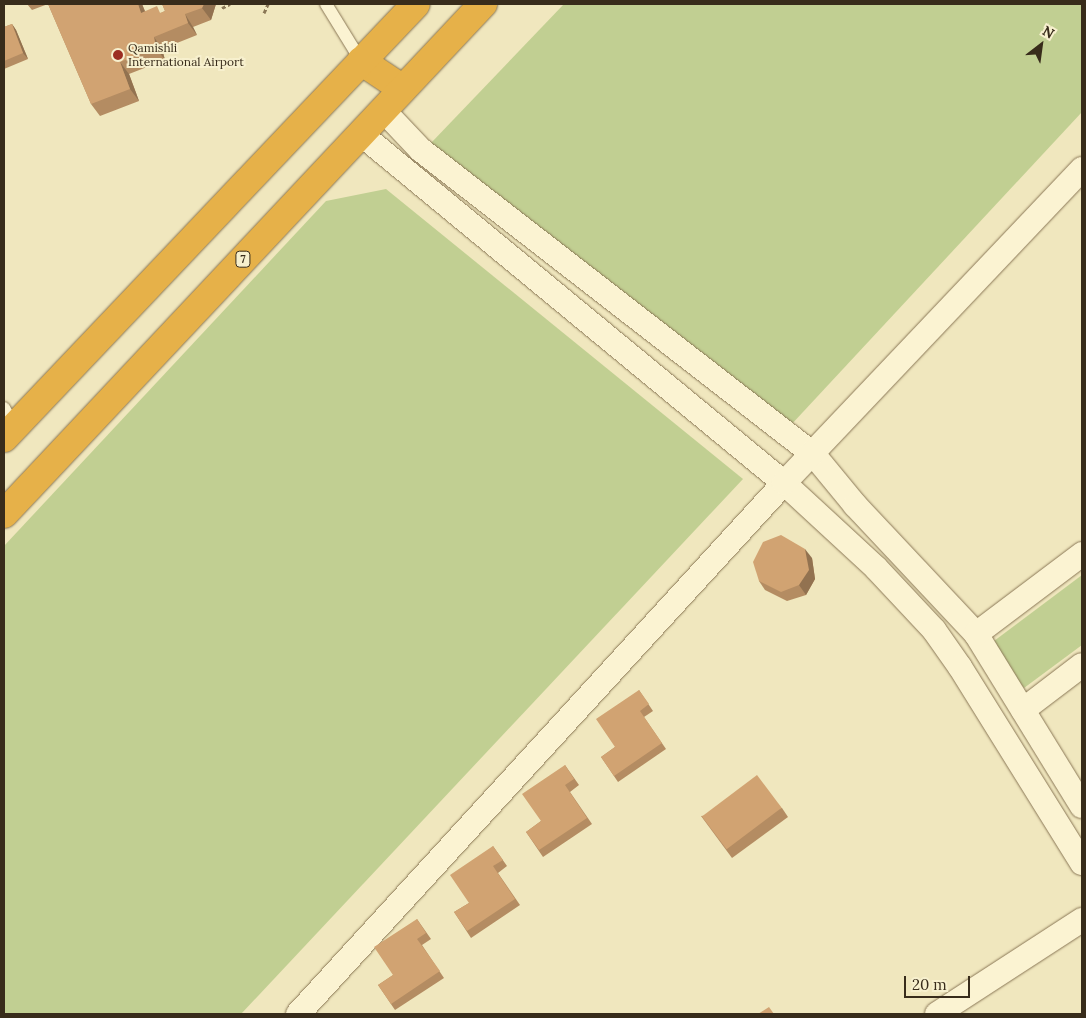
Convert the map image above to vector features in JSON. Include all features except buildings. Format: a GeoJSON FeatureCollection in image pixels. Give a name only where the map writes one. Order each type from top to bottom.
{"type":"FeatureCollection","features":[{"type":"Feature","properties":{"kind":"highway"},"geometry":{"type":"LineString","coordinates":[[8,424],[416,4]]}},
{"type":"Feature","properties":{"kind":"highway","name":"7"},"geometry":{"type":"LineString","coordinates":[[4,514],[483,4]]}},
{"type":"Feature","properties":{"kind":"highway"},"geometry":{"type":"LineString","coordinates":[[361,61],[403,89]]}},
{"type":"Feature","properties":{"kind":"street"},"geometry":{"type":"LineString","coordinates":[[383,110],[421,150],[813,454],[854,505],[976,634],[1082,806]]}},
{"type":"Feature","properties":{"kind":"street"},"geometry":{"type":"LineString","coordinates":[[361,134],[784,483],[934,630],[1082,863]]}},
{"type":"Feature","properties":{"kind":"street"},"geometry":{"type":"LineString","coordinates":[[298,1014],[784,483],[1082,169]]}},
{"type":"Feature","properties":{"kind":"street"},"geometry":{"type":"LineString","coordinates":[[976,634],[1082,554]]}},
{"type":"Feature","properties":{"kind":"street"},"geometry":{"type":"LineString","coordinates":[[1023,710],[1082,665]]}},
{"type":"Feature","properties":{"kind":"street"},"geometry":{"type":"LineString","coordinates":[[937,1014],[1082,920]]}},
{"type":"Feature","properties":{"kind":"lane"},"geometry":{"type":"LineString","coordinates":[[326,4],[361,61]]}},
{"type":"Feature","properties":{"kind":"path"},"geometry":{"type":"LineString","coordinates":[[222,8],[230,4]]}},
{"type":"Feature","properties":{"kind":"path"},"geometry":{"type":"LineString","coordinates":[[264,13],[268,4]]}},
{"type":"Feature","properties":{"kind":"green space"},"geometry":{"type":"Polygon","coordinates":[[[564,4],[1082,4],[1082,112],[790,426],[431,143],[564,4]]]}},
{"type":"Feature","properties":{"kind":"green space"},"geometry":{"type":"Polygon","coordinates":[[[386,189],[743,479],[241,1014],[4,1014],[4,546],[326,201],[386,189]]]}},
{"type":"Feature","properties":{"kind":"green space"},"geometry":{"type":"Polygon","coordinates":[[[1082,575],[1082,645],[1024,688],[990,644],[1082,575]]]}},
{"type":"Feature","properties":{"kind":"place","name":"Qamishli International Airport"},"geometry":{"type":"Point","coordinates":[118,55]}}]}
